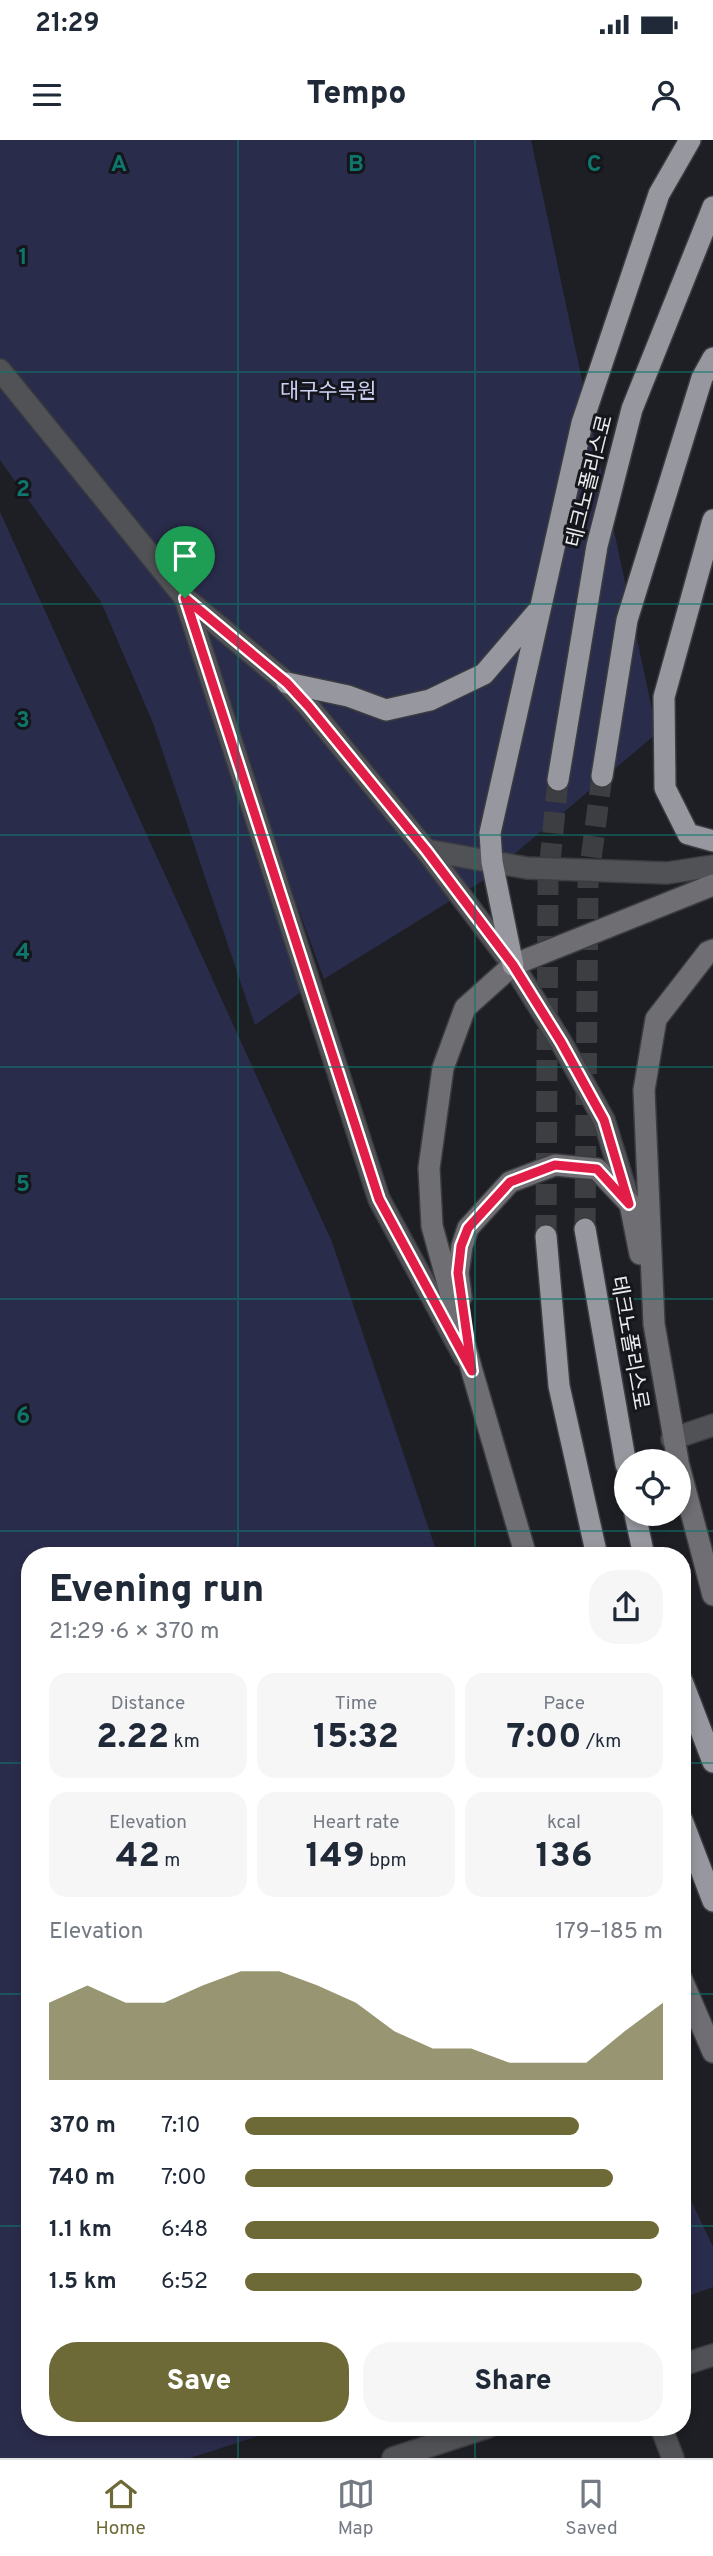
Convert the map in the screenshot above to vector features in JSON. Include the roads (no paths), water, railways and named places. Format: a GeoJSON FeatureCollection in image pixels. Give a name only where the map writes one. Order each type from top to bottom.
{"type":"FeatureCollection","features":[{"type":"Feature","properties":{"kind":"highway"},"geometry":{"type":"LineString","coordinates":[[513,965],[492,862],[490,834],[582,423],[659,194],[690,140]]}},
{"type":"Feature","properties":{"kind":"highway","name":"테크노폴리스로"},"geometry":{"type":"LineString","coordinates":[[558,780],[597,546],[632,408],[713,207]]}},
{"type":"Feature","properties":{"kind":"highway"},"geometry":{"type":"LineString","coordinates":[[602,776],[627,620],[702,378],[713,358]]}},
{"type":"Feature","properties":{"kind":"highway"},"geometry":{"type":"LineString","coordinates":[[713,520],[664,697],[666,788],[688,834],[713,841]]}},
{"type":"Feature","properties":{"kind":"highway"},"geometry":{"type":"LineString","coordinates":[[287,683],[348,696],[386,710],[430,700],[485,674],[540,608]]}},
{"type":"Feature","properties":{"kind":"highway","name":"테크노폴리스로"},"geometry":{"type":"LineString","coordinates":[[585,1228],[623,1449]]}},
{"type":"Feature","properties":{"kind":"highway"},"geometry":{"type":"LineString","coordinates":[[546,1236],[559,1386],[595,1547]]}},
{"type":"Feature","properties":{"kind":"highway"},"geometry":{"type":"LineString","coordinates":[[638,1526],[642,1547]]}},
{"type":"Feature","properties":{"kind":"highway"},"geometry":{"type":"LineString","coordinates":[[691,1705],[713,1762]]}},
{"type":"Feature","properties":{"kind":"highway"},"geometry":{"type":"LineString","coordinates":[[691,1844],[713,1901]]}},
{"type":"Feature","properties":{"kind":"main road"},"geometry":{"type":"LineString","coordinates":[[523,1547],[432,1226],[429,1168],[443,1068],[465,1008],[513,965],[713,885]]}},
{"type":"Feature","properties":{"kind":"main road"},"geometry":{"type":"LineString","coordinates":[[654,1324],[644,1090],[656,1019],[708,952],[713,950]]}},
{"type":"Feature","properties":{"kind":"main road"},"geometry":{"type":"LineString","coordinates":[[472,1371],[458,1273],[461,1246],[468,1228],[510,1182],[555,1165],[597,1169],[629,1204],[654,1324],[674,1449]]}},
{"type":"Feature","properties":{"kind":"main road"},"geometry":{"type":"LineString","coordinates":[[691,1513],[713,1595]]}},
{"type":"Feature","properties":{"kind":"main road"},"geometry":{"type":"LineString","coordinates":[[691,2001],[713,2052]]}},
{"type":"Feature","properties":{"kind":"street"},"geometry":{"type":"LineString","coordinates":[[0,370],[185,598],[287,683],[426,850],[513,965],[561,1042],[604,1120],[629,1204]]}},
{"type":"Feature","properties":{"kind":"street"},"geometry":{"type":"LineString","coordinates":[[185,598],[379,1199],[472,1371]]}},
{"type":"Feature","properties":{"kind":"street"},"geometry":{"type":"LineString","coordinates":[[426,850],[527,868],[667,873],[713,866]]}},
{"type":"Feature","properties":{"kind":"street"},"geometry":{"type":"LineString","coordinates":[[672,1439],[713,1425]]}},
{"type":"Feature","properties":{"kind":"street"},"geometry":{"type":"LineString","coordinates":[[691,2362],[713,2355]]}},
{"type":"Feature","properties":{"kind":"street"},"geometry":{"type":"LineString","coordinates":[[393,2458],[460,2436]]}},
{"type":"Feature","properties":{"kind":"street"},"geometry":{"type":"LineString","coordinates":[[665,2436],[674,2458]]}},
{"type":"Feature","properties":{"kind":"tunnel"},"geometry":{"type":"LineString","coordinates":[[585,1229],[588,882],[602,776]]}},
{"type":"Feature","properties":{"kind":"tunnel"},"geometry":{"type":"LineString","coordinates":[[546,1236],[548,882],[558,780]]}},
{"type":"Feature","properties":{"kind":"park label","name":"대구수목원"},"geometry":{"type":"Point","coordinates":[328,391]}}]}
